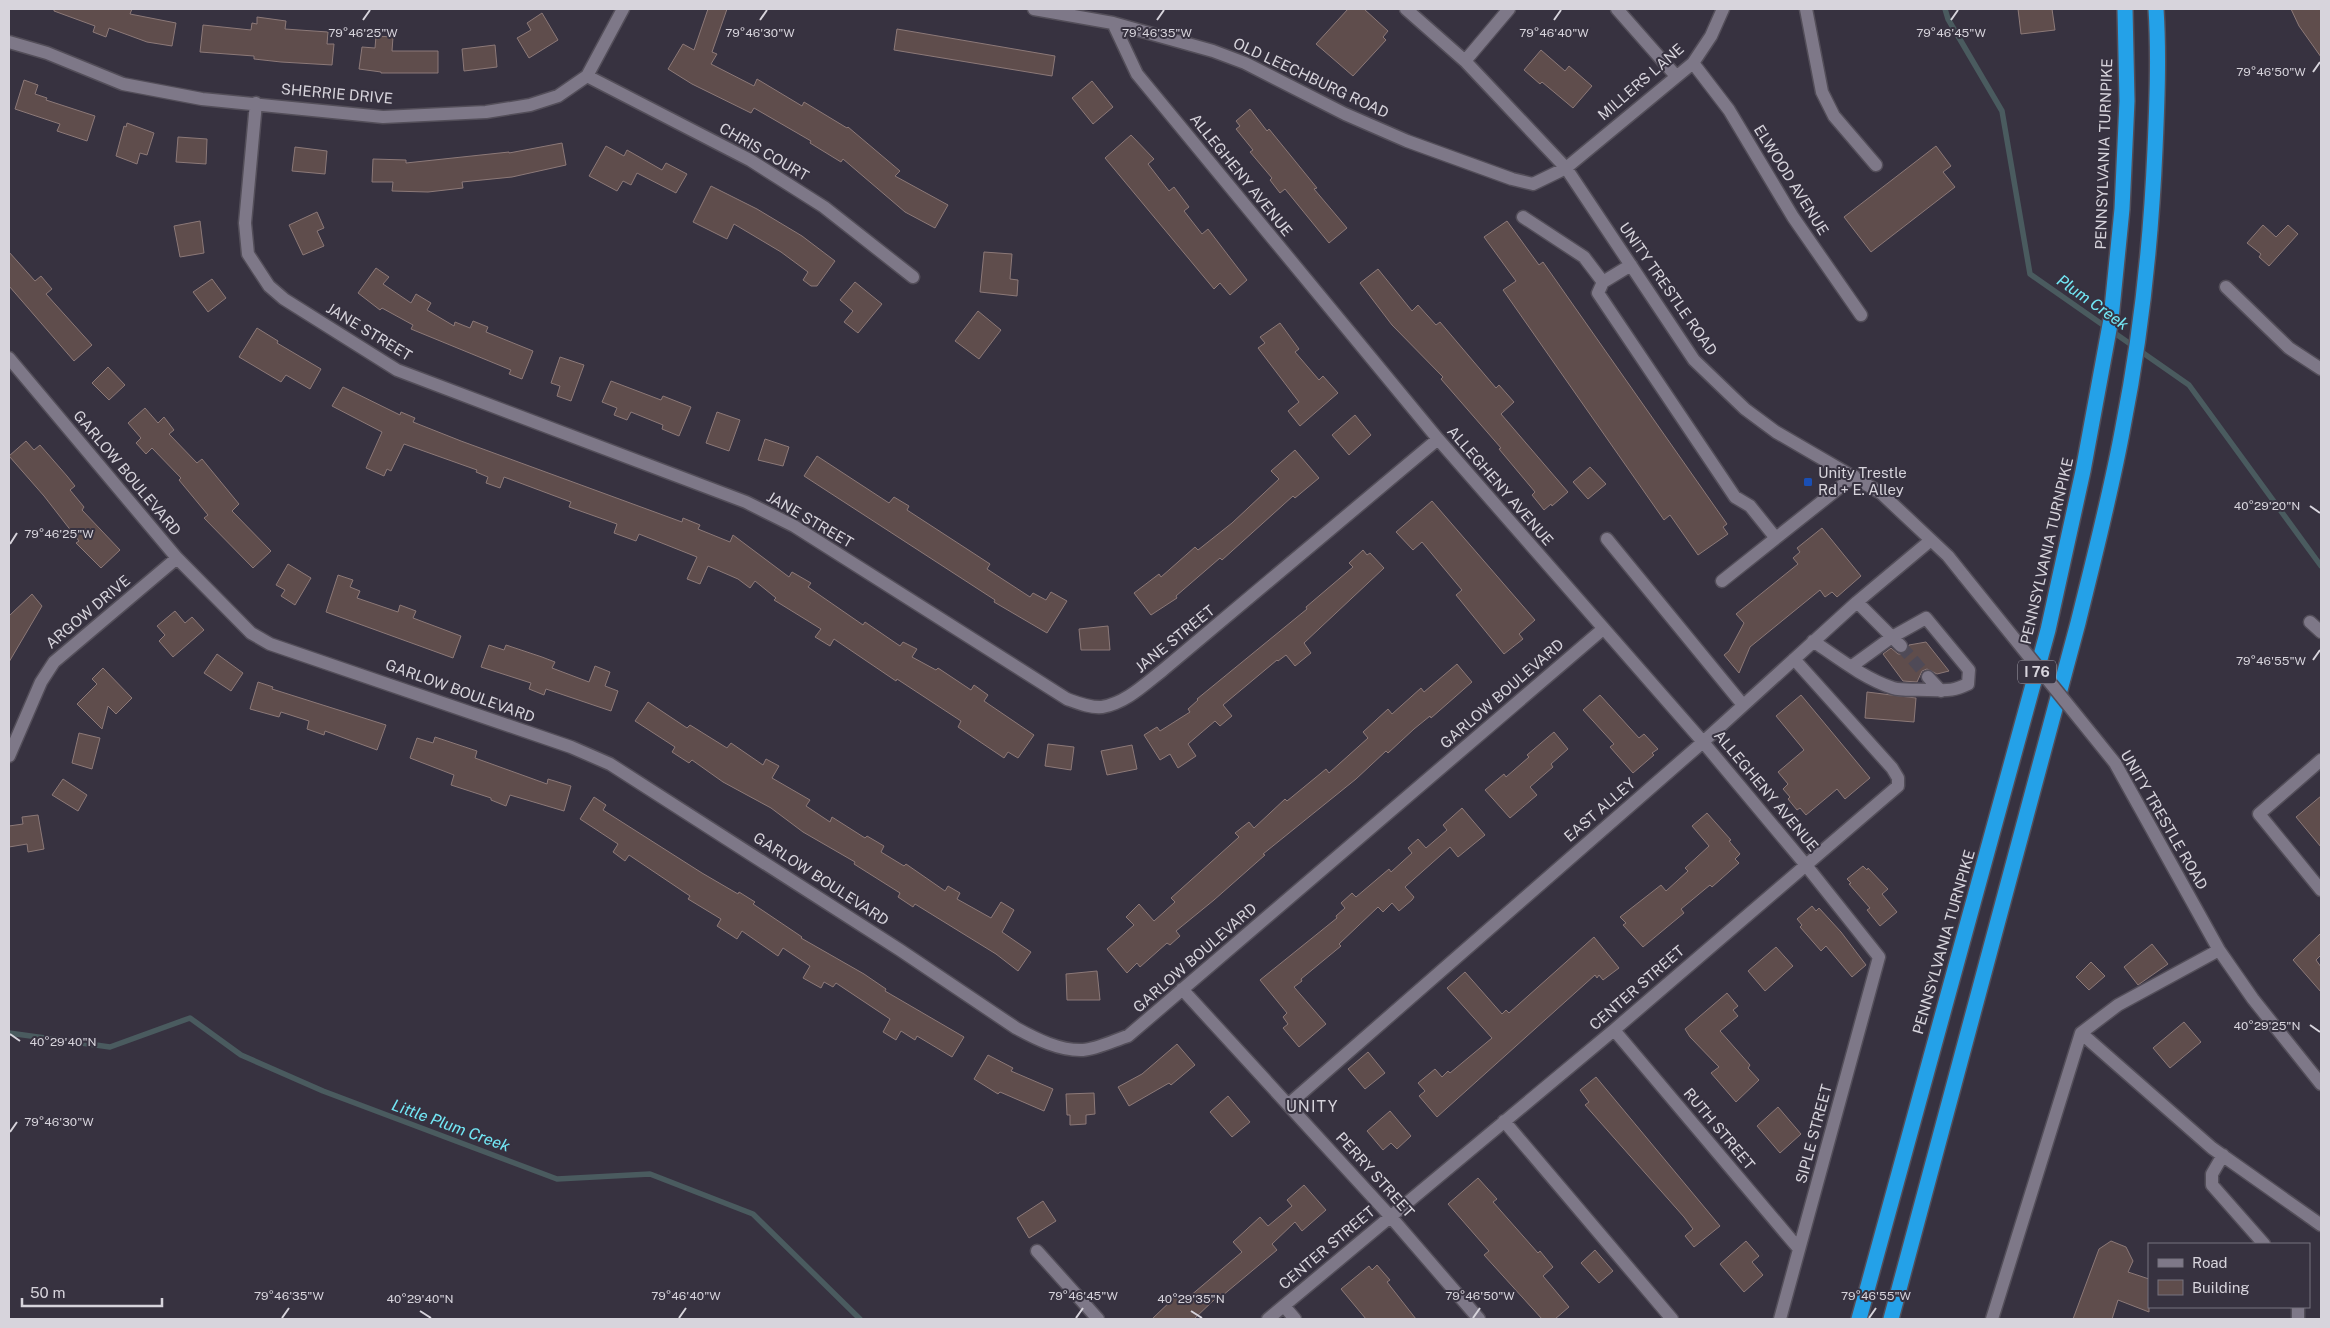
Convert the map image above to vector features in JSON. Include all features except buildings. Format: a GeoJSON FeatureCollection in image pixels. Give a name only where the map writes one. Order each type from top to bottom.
{"type":"FeatureCollection","features":[{"type":"Feature","properties":{"kind":"highway","name":"PENNSYLVANIA TURNPIKE"},"geometry":{"type":"LineString","coordinates":[[1859,1319],[2048,630],[2083,470],[2111,319],[2122,209],[2127,101],[2125,9]]}},
{"type":"Feature","properties":{"kind":"highway","name":"I 76"},"geometry":{"type":"LineString","coordinates":[[1891,1319],[2078,623],[2104,520],[2124,426],[2143,302],[2149,235],[2157,101],[2156,9]]}},
{"type":"Feature","properties":{"kind":"street","name":"SHERRIE DRIVE"},"geometry":{"type":"LineString","coordinates":[[9,42],[46,54],[123,84],[202,99],[383,117],[486,112],[530,105],[558,96],[587,76],[623,9]]}},
{"type":"Feature","properties":{"kind":"street","name":"OLD LEECHBURG ROAD"},"geometry":{"type":"LineString","coordinates":[[1034,9],[1113,23],[1213,51],[1245,63],[1345,114],[1398,138],[1512,180],[1533,184],[1566,168]]}},
{"type":"Feature","properties":{"kind":"street","name":"UNITY TRESTLE ROAD"},"geometry":{"type":"LineString","coordinates":[[1406,9],[1464,61],[1566,168],[1694,360],[1745,409],[1776,432],[1881,493],[1931,540],[1964,576],[2115,763],[2219,950],[2252,999],[2321,1084]]}},
{"type":"Feature","properties":{"kind":"street"},"geometry":{"type":"LineString","coordinates":[[1464,61],[1509,9]]}},
{"type":"Feature","properties":{"kind":"street"},"geometry":{"type":"LineString","coordinates":[[1617,9],[1676,76]]}},
{"type":"Feature","properties":{"kind":"street","name":"MILLERS LANE"},"geometry":{"type":"LineString","coordinates":[[1566,168],[1692,63],[1711,36],[1723,9]]}},
{"type":"Feature","properties":{"kind":"street"},"geometry":{"type":"LineString","coordinates":[[1806,9],[1822,92],[1834,116],[1876,165]]}},
{"type":"Feature","properties":{"kind":"street","name":"ALLEGHENY AVENUE"},"geometry":{"type":"LineString","coordinates":[[1113,23],[1137,74],[1438,439],[1703,742],[1805,864],[1879,957]]}},
{"type":"Feature","properties":{"kind":"street","name":"ELWOOD AVENUE"},"geometry":{"type":"LineString","coordinates":[[1692,63],[1729,110],[1794,216],[1861,315]]}},
{"type":"Feature","properties":{"kind":"street","name":"CHRIS COURT"},"geometry":{"type":"LineString","coordinates":[[587,76],[750,160],[824,207],[913,277]]}},
{"type":"Feature","properties":{"kind":"street","name":"JANE STREET"},"geometry":{"type":"LineString","coordinates":[[256,103],[245,223],[248,254],[269,286],[284,299],[397,370],[746,502],[794,526],[1067,699],[1089,706],[1101,707],[1125,699],[1163,670],[1438,439]]}},
{"type":"Feature","properties":{"kind":"street"},"geometry":{"type":"LineString","coordinates":[[1523,217],[1584,257],[1603,282]]}},
{"type":"Feature","properties":{"kind":"street"},"geometry":{"type":"LineString","coordinates":[[1631,265],[1603,282],[1598,293],[1735,497],[1750,506],[1774,537]]}},
{"type":"Feature","properties":{"kind":"street"},"geometry":{"type":"LineString","coordinates":[[2226,287],[2289,348],[2321,369]]}},
{"type":"Feature","properties":{"kind":"street","name":"GARLOW BOULEVARD"},"geometry":{"type":"LineString","coordinates":[[9,358],[177,558],[251,633],[270,644],[571,747],[610,764],[884,939],[1032,1037],[1063,1047],[1084,1050],[1128,1036],[1160,1011],[1182,989],[1603,629]]}},
{"type":"Feature","properties":{"kind":"street"},"geometry":{"type":"LineString","coordinates":[[1722,581],[1774,537],[1854,476]]}},
{"type":"Feature","properties":{"kind":"street"},"geometry":{"type":"LineString","coordinates":[[1607,539],[1743,705]]}},
{"type":"Feature","properties":{"kind":"street","name":"EAST ALLEY"},"geometry":{"type":"LineString","coordinates":[[1289,1104],[1703,742],[1857,602],[1931,540]]}},
{"type":"Feature","properties":{"kind":"street","name":"ARGOW DRIVE"},"geometry":{"type":"LineString","coordinates":[[9,756],[41,682],[54,662],[177,558]]}},
{"type":"Feature","properties":{"kind":"street"},"geometry":{"type":"LineString","coordinates":[[1857,602],[1896,642]]}},
{"type":"Feature","properties":{"kind":"street"},"geometry":{"type":"LineString","coordinates":[[1814,641],[1852,666],[1894,688],[1953,692],[1968,684],[1969,670],[1926,618],[1896,642],[1852,666]]}},
{"type":"Feature","properties":{"kind":"street"},"geometry":{"type":"LineString","coordinates":[[2310,622],[2321,632]]}},
{"type":"Feature","properties":{"kind":"street","name":"CENTER STREET"},"geometry":{"type":"LineString","coordinates":[[1268,1319],[1614,1030],[1898,786],[1898,778],[1892,768],[1794,659]]}},
{"type":"Feature","properties":{"kind":"street"},"geometry":{"type":"LineString","coordinates":[[1928,677],[1941,691]]}},
{"type":"Feature","properties":{"kind":"street"},"geometry":{"type":"LineString","coordinates":[[2321,760],[2259,814],[2321,890]]}},
{"type":"Feature","properties":{"kind":"street"},"geometry":{"type":"LineString","coordinates":[[1992,1319],[2081,1032],[2118,1005],[2219,950]]}},
{"type":"Feature","properties":{"kind":"street","name":"SIPLE STREET"},"geometry":{"type":"LineString","coordinates":[[1780,1319],[1879,957]]}},
{"type":"Feature","properties":{"kind":"street","name":"PERRY STREET"},"geometry":{"type":"LineString","coordinates":[[1182,989],[1390,1216],[1479,1319]]}},
{"type":"Feature","properties":{"kind":"street","name":"RUTH STREET"},"geometry":{"type":"LineString","coordinates":[[1614,1030],[1799,1249]]}},
{"type":"Feature","properties":{"kind":"street"},"geometry":{"type":"LineString","coordinates":[[2081,1032],[2222,1156],[2321,1225]]}},
{"type":"Feature","properties":{"kind":"street"},"geometry":{"type":"LineString","coordinates":[[1504,1121],[1672,1319]]}},
{"type":"Feature","properties":{"kind":"street"},"geometry":{"type":"LineString","coordinates":[[2222,1156],[2212,1174],[2212,1186],[2263,1243]]}},
{"type":"Feature","properties":{"kind":"street"},"geometry":{"type":"LineString","coordinates":[[1037,1251],[1098,1319]]}},
{"type":"Feature","properties":{"kind":"street"},"geometry":{"type":"LineString","coordinates":[[1284,1306],[1295,1319]]}},
{"type":"Feature","properties":{"kind":"waterway","name":"Plum Creek"},"geometry":{"type":"LineString","coordinates":[[1945,9],[1948,19],[2002,111],[2030,274],[2189,385],[2321,566]]}},
{"type":"Feature","properties":{"kind":"waterway","name":"Little Plum Creek"},"geometry":{"type":"LineString","coordinates":[[9,1033],[110,1047],[190,1018],[241,1055],[323,1091],[557,1179],[650,1174],[753,1214],[860,1319]]}},
{"type":"Feature","properties":{"kind":"tunnel"},"geometry":{"type":"LineString","coordinates":[[1901,646],[1928,677]]}},
{"type":"Feature","properties":{"kind":"place","name":"Unity Trestle Rd + E. Alley"},"geometry":{"type":"Point","coordinates":[1808,482]}},
{"type":"Feature","properties":{"kind":"district","name":"UNITY"},"geometry":{"type":"Point","coordinates":[1312,1106]}}]}
